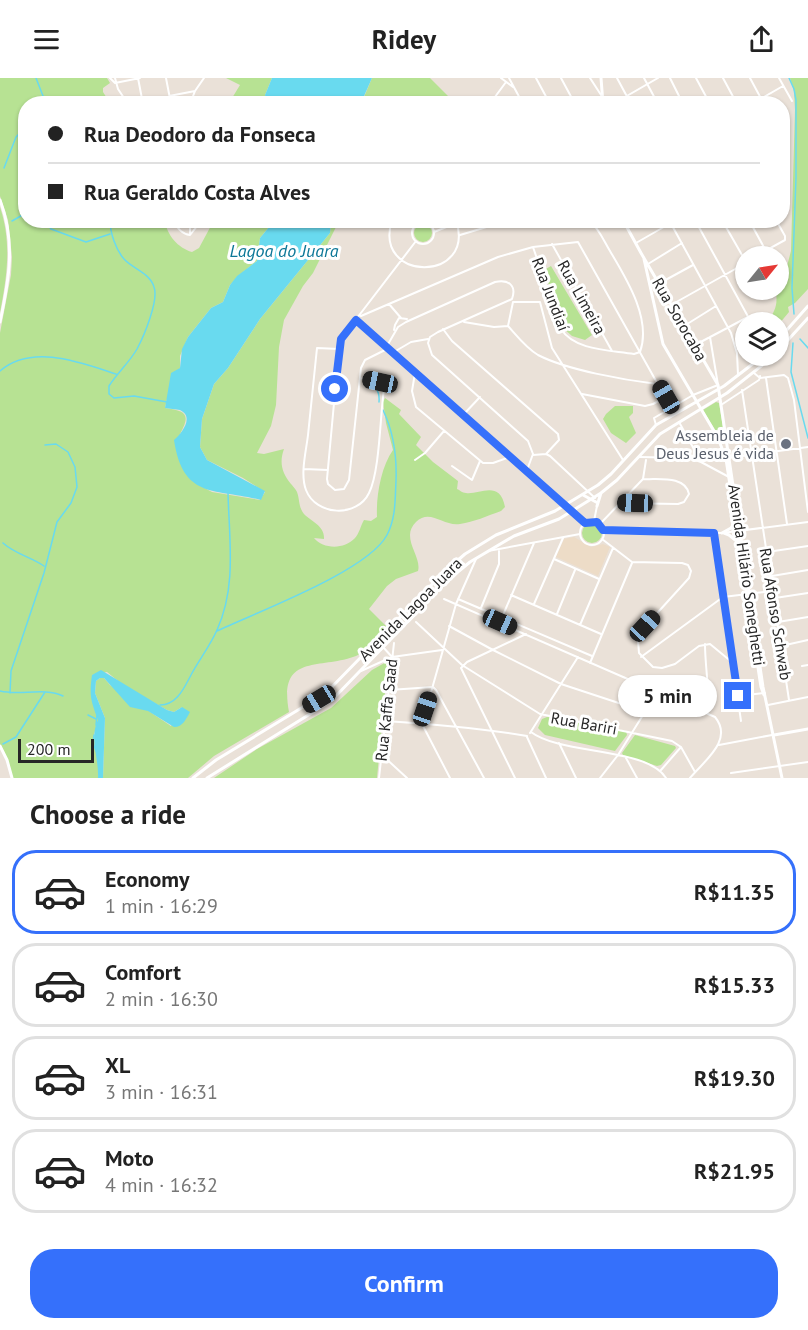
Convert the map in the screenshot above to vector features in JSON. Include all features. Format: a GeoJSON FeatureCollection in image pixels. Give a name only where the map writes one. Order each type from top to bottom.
{"type":"FeatureCollection","features":[{"type":"Feature","properties":{"kind":"main road"},"geometry":{"type":"LineString","coordinates":[[601,78],[603,96]]}},
{"type":"Feature","properties":{"kind":"main road"},"geometry":{"type":"LineString","coordinates":[[0,200],[8,226],[10,260],[0,322]]}},
{"type":"Feature","properties":{"kind":"main road"},"geometry":{"type":"LineString","coordinates":[[627,228],[647,264],[663,344],[728,458]]}},
{"type":"Feature","properties":{"kind":"main road","name":"Rua Sorocaba"},"geometry":{"type":"LineString","coordinates":[[647,264],[718,387],[728,458]]}},
{"type":"Feature","properties":{"kind":"main road"},"geometry":{"type":"LineString","coordinates":[[789,328],[808,306]]}},
{"type":"Feature","properties":{"kind":"main road"},"geometry":{"type":"LineString","coordinates":[[789,339],[808,318]]}},
{"type":"Feature","properties":{"kind":"main road","name":"Avenida Lagoa Juara"},"geometry":{"type":"LineString","coordinates":[[193,778],[206,767],[326,693],[442,574],[465,554],[496,535],[547,514],[588,491],[605,479],[656,426],[750,366]]}},
{"type":"Feature","properties":{"kind":"main road","name":"Avenida Lagoa Juara"},"geometry":{"type":"LineString","coordinates":[[209,777],[331,701],[448,580],[477,557],[497,545],[559,519],[601,493],[617,480],[660,434],[720,398],[762,366]]}},
{"type":"Feature","properties":{"kind":"main road"},"geometry":{"type":"LineString","coordinates":[[718,438],[726,436]]}},
{"type":"Feature","properties":{"kind":"main road","name":"Avenida Hilário Soneghetti"},"geometry":{"type":"LineString","coordinates":[[728,458],[751,618],[782,778]]}},
{"type":"Feature","properties":{"kind":"main road"},"geometry":{"type":"LineString","coordinates":[[597,504],[601,493]]}},
{"type":"Feature","properties":{"kind":"main road"},"geometry":{"type":"LineString","coordinates":[[581,495],[593,498],[597,504]]}},
{"type":"Feature","properties":{"kind":"main road","name":"Avenida Hilário Soneghetti"},"geometry":{"type":"LineString","coordinates":[[735,502],[748,594]]}},
{"type":"Feature","properties":{"kind":"main road"},"geometry":{"type":"LineString","coordinates":[[723,533],[731,528],[736,520]]}},
{"type":"Feature","properties":{"kind":"main road"},"geometry":{"type":"LineString","coordinates":[[723,533],[739,543]]}},
{"type":"Feature","properties":{"kind":"main road"},"geometry":{"type":"LineString","coordinates":[[774,735],[808,729]]}},
{"type":"Feature","properties":{"kind":"main road"},"geometry":{"type":"LineString","coordinates":[[244,754],[240,754],[239,749],[251,739]]}},
{"type":"Feature","properties":{"kind":"main road"},"geometry":{"type":"LineString","coordinates":[[0,746],[12,778]]}},
{"type":"Feature","properties":{"kind":"street"},"geometry":{"type":"LineString","coordinates":[[110,78],[123,96]]}},
{"type":"Feature","properties":{"kind":"street"},"geometry":{"type":"LineString","coordinates":[[115,78],[115,83]]}},
{"type":"Feature","properties":{"kind":"street"},"geometry":{"type":"LineString","coordinates":[[115,83],[139,78],[141,96]]}},
{"type":"Feature","properties":{"kind":"street"},"geometry":{"type":"LineString","coordinates":[[166,78],[169,96],[195,91]]}},
{"type":"Feature","properties":{"kind":"street"},"geometry":{"type":"LineString","coordinates":[[193,96],[204,78]]}},
{"type":"Feature","properties":{"kind":"street"},"geometry":{"type":"LineString","coordinates":[[501,78],[515,88]]}},
{"type":"Feature","properties":{"kind":"street"},"geometry":{"type":"LineString","coordinates":[[509,78],[519,96]]}},
{"type":"Feature","properties":{"kind":"street"},"geometry":{"type":"LineString","coordinates":[[536,78],[546,96]]}},
{"type":"Feature","properties":{"kind":"street"},"geometry":{"type":"LineString","coordinates":[[561,78],[571,96]]}},
{"type":"Feature","properties":{"kind":"street"},"geometry":{"type":"LineString","coordinates":[[590,78],[602,96]]}},
{"type":"Feature","properties":{"kind":"street"},"geometry":{"type":"LineString","coordinates":[[617,78],[626,96],[658,78]]}},
{"type":"Feature","properties":{"kind":"street"},"geometry":{"type":"LineString","coordinates":[[644,78],[654,96]]}},
{"type":"Feature","properties":{"kind":"street"},"geometry":{"type":"LineString","coordinates":[[670,78],[680,96]]}},
{"type":"Feature","properties":{"kind":"street"},"geometry":{"type":"LineString","coordinates":[[696,78],[705,96]]}},
{"type":"Feature","properties":{"kind":"street"},"geometry":{"type":"LineString","coordinates":[[723,78],[733,96]]}},
{"type":"Feature","properties":{"kind":"street"},"geometry":{"type":"LineString","coordinates":[[750,78],[760,96]]}},
{"type":"Feature","properties":{"kind":"street"},"geometry":{"type":"LineString","coordinates":[[778,78],[789,96]]}},
{"type":"Feature","properties":{"kind":"street"},"geometry":{"type":"LineString","coordinates":[[497,96],[506,82]]}},
{"type":"Feature","properties":{"kind":"street"},"geometry":{"type":"LineString","coordinates":[[765,96],[783,86]]}},
{"type":"Feature","properties":{"kind":"street"},"geometry":{"type":"LineString","coordinates":[[179,228],[190,235]]}},
{"type":"Feature","properties":{"kind":"street"},"geometry":{"type":"LineString","coordinates":[[190,228],[190,235]]}},
{"type":"Feature","properties":{"kind":"street"},"geometry":{"type":"LineString","coordinates":[[190,235],[196,228]]}},
{"type":"Feature","properties":{"kind":"street"},"geometry":{"type":"LineString","coordinates":[[390,228],[390,243],[395,253],[403,261],[417,268],[439,266],[448,260],[455,251],[459,235],[458,228]]}},
{"type":"Feature","properties":{"kind":"street"},"geometry":{"type":"LineString","coordinates":[[413,228],[416,241]]}},
{"type":"Feature","properties":{"kind":"street"},"geometry":{"type":"LineString","coordinates":[[432,228],[434,232]]}},
{"type":"Feature","properties":{"kind":"street"},"geometry":{"type":"LineString","coordinates":[[416,241],[427,243],[434,232],[443,228]]}},
{"type":"Feature","properties":{"kind":"street"},"geometry":{"type":"LineString","coordinates":[[459,235],[483,228]]}},
{"type":"Feature","properties":{"kind":"street"},"geometry":{"type":"LineString","coordinates":[[595,228],[634,295],[642,330],[640,352]]}},
{"type":"Feature","properties":{"kind":"street"},"geometry":{"type":"LineString","coordinates":[[636,243],[660,228]]}},
{"type":"Feature","properties":{"kind":"street"},"geometry":{"type":"LineString","coordinates":[[673,228],[728,327],[737,353],[738,376]]}},
{"type":"Feature","properties":{"kind":"street"},"geometry":{"type":"LineString","coordinates":[[699,228],[746,312]]}},
{"type":"Feature","properties":{"kind":"street"},"geometry":{"type":"LineString","coordinates":[[727,228],[737,246]]}},
{"type":"Feature","properties":{"kind":"street"},"geometry":{"type":"LineString","coordinates":[[753,228],[763,246]]}},
{"type":"Feature","properties":{"kind":"street"},"geometry":{"type":"LineString","coordinates":[[775,246],[785,240],[780,228]]}},
{"type":"Feature","properties":{"kind":"street"},"geometry":{"type":"LineString","coordinates":[[416,241],[403,261],[341,339],[327,484],[331,488],[339,490],[347,486],[361,368],[365,360],[388,347],[401,324],[498,281],[506,281],[512,285],[514,297],[508,326]]}},
{"type":"Feature","properties":{"kind":"street"},"geometry":{"type":"LineString","coordinates":[[357,319],[388,303],[454,277],[498,256],[533,247],[578,242],[674,413]]}},
{"type":"Feature","properties":{"kind":"street"},"geometry":{"type":"LineString","coordinates":[[647,264],[682,243]]}},
{"type":"Feature","properties":{"kind":"street","name":"Rua Limeira"},"geometry":{"type":"LineString","coordinates":[[552,244],[612,351]]}},
{"type":"Feature","properties":{"kind":"street","name":"Rua Jundiaí"},"geometry":{"type":"LineString","coordinates":[[533,247],[561,329],[566,336],[581,344],[612,351],[634,354],[640,352]]}},
{"type":"Feature","properties":{"kind":"street"},"geometry":{"type":"LineString","coordinates":[[660,284],[693,265]]}},
{"type":"Feature","properties":{"kind":"street"},"geometry":{"type":"LineString","coordinates":[[671,305],[735,268]]}},
{"type":"Feature","properties":{"kind":"street"},"geometry":{"type":"LineString","coordinates":[[393,352],[411,342],[429,339],[443,330],[514,297]]}},
{"type":"Feature","properties":{"kind":"street"},"geometry":{"type":"LineString","coordinates":[[513,302],[540,302],[552,348],[623,460]]}},
{"type":"Feature","properties":{"kind":"street"},"geometry":{"type":"LineString","coordinates":[[388,303],[401,318],[410,320]]}},
{"type":"Feature","properties":{"kind":"street"},"geometry":{"type":"LineString","coordinates":[[684,326],[717,306]]}},
{"type":"Feature","properties":{"kind":"street"},"geometry":{"type":"LineString","coordinates":[[395,332],[394,325],[401,318]]}},
{"type":"Feature","properties":{"kind":"street"},"geometry":{"type":"LineString","coordinates":[[357,319],[585,523]]}},
{"type":"Feature","properties":{"kind":"street"},"geometry":{"type":"LineString","coordinates":[[462,322],[494,327],[508,326]]}},
{"type":"Feature","properties":{"kind":"street"},"geometry":{"type":"LineString","coordinates":[[695,345],[735,323]]}},
{"type":"Feature","properties":{"kind":"street"},"geometry":{"type":"LineString","coordinates":[[508,326],[537,354],[563,366],[658,385]]}},
{"type":"Feature","properties":{"kind":"street"},"geometry":{"type":"LineString","coordinates":[[443,330],[452,341],[558,434],[559,440],[546,454],[532,456]]}},
{"type":"Feature","properties":{"kind":"street"},"geometry":{"type":"LineString","coordinates":[[656,426],[654,418],[693,395],[718,387],[710,336]]}},
{"type":"Feature","properties":{"kind":"street"},"geometry":{"type":"LineString","coordinates":[[429,339],[428,347],[432,355],[526,439],[532,447],[532,456],[527,470]]}},
{"type":"Feature","properties":{"kind":"street"},"geometry":{"type":"LineString","coordinates":[[339,349],[318,347],[304,469],[306,491],[320,506],[333,511],[343,511],[360,505],[365,501],[373,483],[384,388],[380,382],[360,378]]}},
{"type":"Feature","properties":{"kind":"street"},"geometry":{"type":"LineString","coordinates":[[721,405],[752,384],[759,377],[759,369]]}},
{"type":"Feature","properties":{"kind":"street"},"geometry":{"type":"LineString","coordinates":[[415,373],[412,391],[416,407],[480,461],[493,463],[511,456]]}},
{"type":"Feature","properties":{"kind":"street"},"geometry":{"type":"LineString","coordinates":[[754,373],[759,377],[784,375],[788,378],[794,400],[808,512]]}},
{"type":"Feature","properties":{"kind":"street"},"geometry":{"type":"LineString","coordinates":[[766,378],[787,525]]}},
{"type":"Feature","properties":{"kind":"street","name":"Rua Afonso Schwab"},"geometry":{"type":"LineString","coordinates":[[742,390],[789,700]]}},
{"type":"Feature","properties":{"kind":"street"},"geometry":{"type":"LineString","coordinates":[[582,394],[645,406],[666,397]]}},
{"type":"Feature","properties":{"kind":"street"},"geometry":{"type":"LineString","coordinates":[[464,414],[480,397]]}},
{"type":"Feature","properties":{"kind":"street"},"geometry":{"type":"LineString","coordinates":[[679,422],[701,462]]}},
{"type":"Feature","properties":{"kind":"street"},"geometry":{"type":"LineString","coordinates":[[415,460],[425,453],[444,431]]}},
{"type":"Feature","properties":{"kind":"street"},"geometry":{"type":"LineString","coordinates":[[728,458],[807,447]]}},
{"type":"Feature","properties":{"kind":"street"},"geometry":{"type":"LineString","coordinates":[[546,454],[593,498]]}},
{"type":"Feature","properties":{"kind":"street"},"geometry":{"type":"LineString","coordinates":[[637,457],[689,458],[731,477]]}},
{"type":"Feature","properties":{"kind":"street"},"geometry":{"type":"LineString","coordinates":[[600,524],[642,479],[646,460]]}},
{"type":"Feature","properties":{"kind":"street"},"geometry":{"type":"LineString","coordinates":[[452,466],[472,480],[480,461]]}},
{"type":"Feature","properties":{"kind":"street"},"geometry":{"type":"LineString","coordinates":[[304,469],[328,470]]}},
{"type":"Feature","properties":{"kind":"street"},"geometry":{"type":"LineString","coordinates":[[618,503],[678,504],[684,502],[689,494],[681,482],[642,479]]}},
{"type":"Feature","properties":{"kind":"street"},"geometry":{"type":"LineString","coordinates":[[594,521],[597,504]]}},
{"type":"Feature","properties":{"kind":"street"},"geometry":{"type":"LineString","coordinates":[[594,521],[600,524],[603,530],[602,539],[597,544],[585,542],[580,534],[585,523],[594,521]]}},
{"type":"Feature","properties":{"kind":"street"},"geometry":{"type":"LineString","coordinates":[[603,530],[723,533],[808,522]]}},
{"type":"Feature","properties":{"kind":"street"},"geometry":{"type":"LineString","coordinates":[[714,533],[741,721]]}},
{"type":"Feature","properties":{"kind":"street"},"geometry":{"type":"LineString","coordinates":[[485,552],[580,534]]}},
{"type":"Feature","properties":{"kind":"street"},"geometry":{"type":"LineString","coordinates":[[534,604],[563,537]]}},
{"type":"Feature","properties":{"kind":"street"},"geometry":{"type":"LineString","coordinates":[[602,539],[632,562],[685,564],[691,571],[689,578],[640,632],[638,649],[641,657],[653,667],[669,667],[705,644],[713,645],[733,663]]}},
{"type":"Feature","properties":{"kind":"street"},"geometry":{"type":"LineString","coordinates":[[500,622],[534,543]]}},
{"type":"Feature","properties":{"kind":"street"},"geometry":{"type":"LineString","coordinates":[[481,608],[500,564],[497,545]]}},
{"type":"Feature","properties":{"kind":"street"},"geometry":{"type":"LineString","coordinates":[[767,552],[808,546]]}},
{"type":"Feature","properties":{"kind":"street"},"geometry":{"type":"LineString","coordinates":[[580,625],[613,548]]}},
{"type":"Feature","properties":{"kind":"street"},"geometry":{"type":"LineString","coordinates":[[450,778],[422,724],[456,604],[477,557]]}},
{"type":"Feature","properties":{"kind":"street"},"geometry":{"type":"LineString","coordinates":[[554,559],[599,579]]}},
{"type":"Feature","properties":{"kind":"street"},"geometry":{"type":"LineString","coordinates":[[590,663],[632,562]]}},
{"type":"Feature","properties":{"kind":"street"},"geometry":{"type":"LineString","coordinates":[[556,614],[576,569]]}},
{"type":"Feature","properties":{"kind":"street"},"geometry":{"type":"LineString","coordinates":[[771,576],[808,570]]}},
{"type":"Feature","properties":{"kind":"street"},"geometry":{"type":"LineString","coordinates":[[641,657],[723,597],[773,591]]}},
{"type":"Feature","properties":{"kind":"street"},"geometry":{"type":"LineString","coordinates":[[774,598],[808,593]]}},
{"type":"Feature","properties":{"kind":"street"},"geometry":{"type":"LineString","coordinates":[[511,596],[602,634]]}},
{"type":"Feature","properties":{"kind":"street"},"geometry":{"type":"LineString","coordinates":[[444,598],[710,713],[717,719],[722,731],[719,746],[692,777]]}},
{"type":"Feature","properties":{"kind":"street"},"geometry":{"type":"LineString","coordinates":[[458,599],[592,656]]}},
{"type":"Feature","properties":{"kind":"street"},"geometry":{"type":"LineString","coordinates":[[777,622],[808,617]]}},
{"type":"Feature","properties":{"kind":"street","name":"Rua Bariri"},"geometry":{"type":"LineString","coordinates":[[416,622],[443,650],[462,665],[543,715],[672,741],[681,747]]}},
{"type":"Feature","properties":{"kind":"street"},"geometry":{"type":"LineString","coordinates":[[449,626],[561,684],[646,712]]}},
{"type":"Feature","properties":{"kind":"street"},"geometry":{"type":"LineString","coordinates":[[514,778],[460,671],[462,665],[526,633]]}},
{"type":"Feature","properties":{"kind":"street"},"geometry":{"type":"LineString","coordinates":[[781,646],[808,640]]}},
{"type":"Feature","properties":{"kind":"street","name":"Rua Kaffa Saad"},"geometry":{"type":"LineString","coordinates":[[379,778],[394,643]]}},
{"type":"Feature","properties":{"kind":"street"},"geometry":{"type":"LineString","coordinates":[[375,644],[383,647],[392,657]]}},
{"type":"Feature","properties":{"kind":"street"},"geometry":{"type":"LineString","coordinates":[[705,644],[705,665],[708,672],[709,689],[708,706]]}},
{"type":"Feature","properties":{"kind":"street"},"geometry":{"type":"LineString","coordinates":[[359,672],[392,657],[443,650]]}},
{"type":"Feature","properties":{"kind":"street"},"geometry":{"type":"LineString","coordinates":[[527,736],[543,715],[578,657]]}},
{"type":"Feature","properties":{"kind":"street"},"geometry":{"type":"LineString","coordinates":[[802,666],[808,665]]}},
{"type":"Feature","properties":{"kind":"street"},"geometry":{"type":"LineString","coordinates":[[389,690],[433,687]]}},
{"type":"Feature","properties":{"kind":"street"},"geometry":{"type":"LineString","coordinates":[[433,687],[458,728],[483,778]]}},
{"type":"Feature","properties":{"kind":"street"},"geometry":{"type":"LineString","coordinates":[[600,778],[606,776],[658,691]]}},
{"type":"Feature","properties":{"kind":"street"},"geometry":{"type":"LineString","coordinates":[[738,696],[764,693]]}},
{"type":"Feature","properties":{"kind":"street"},"geometry":{"type":"LineString","coordinates":[[768,705],[808,697]]}},
{"type":"Feature","properties":{"kind":"street"},"geometry":{"type":"LineString","coordinates":[[384,721],[489,730],[527,736]]}},
{"type":"Feature","properties":{"kind":"street"},"geometry":{"type":"LineString","coordinates":[[531,732],[543,739],[653,765],[666,778]]}},
{"type":"Feature","properties":{"kind":"street"},"geometry":{"type":"LineString","coordinates":[[719,746],[774,735]]}},
{"type":"Feature","properties":{"kind":"street"},"geometry":{"type":"LineString","coordinates":[[527,736],[546,778]]}},
{"type":"Feature","properties":{"kind":"street"},"geometry":{"type":"LineString","coordinates":[[559,743],[576,778]]}},
{"type":"Feature","properties":{"kind":"street"},"geometry":{"type":"LineString","coordinates":[[661,771],[681,747],[695,772]]}},
{"type":"Feature","properties":{"kind":"street"},"geometry":{"type":"LineString","coordinates":[[382,755],[406,778]]}},
{"type":"Feature","properties":{"kind":"street"},"geometry":{"type":"LineString","coordinates":[[626,758],[637,778]]}},
{"type":"Feature","properties":{"kind":"street"},"geometry":{"type":"LineString","coordinates":[[731,773],[808,762]]}},
{"type":"Feature","properties":{"kind":"shaded area"},"geometry":{"type":"Polygon","coordinates":[[[574,537],[591,547],[603,544],[610,547],[598,576],[556,557],[564,539],[574,537]]]}},
{"type":"Feature","properties":{"kind":"green space"},"geometry":{"type":"Polygon","coordinates":[[[0,78],[107,78],[110,83],[103,88],[106,96],[18,96],[18,228],[167,228],[174,240],[192,252],[199,248],[210,228],[268,228],[260,238],[257,261],[238,276],[230,285],[223,302],[211,308],[188,337],[180,356],[180,368],[167,399],[165,408],[182,412],[186,418],[180,434],[197,484],[212,492],[260,500],[265,492],[207,460],[200,447],[202,419],[214,384],[228,368],[260,319],[330,233],[330,228],[336,228],[313,273],[284,320],[279,347],[276,405],[271,426],[257,453],[264,454],[284,449],[282,468],[285,476],[297,491],[304,514],[320,527],[324,535],[324,539],[314,538],[328,546],[345,545],[356,536],[364,520],[371,521],[377,517],[380,482],[393,450],[386,423],[383,402],[385,398],[401,410],[399,414],[421,437],[416,445],[433,462],[458,481],[457,489],[463,493],[494,491],[499,493],[505,507],[501,511],[460,524],[448,523],[432,517],[421,518],[416,522],[410,535],[419,567],[418,571],[396,579],[387,586],[369,609],[387,627],[369,647],[356,656],[316,664],[296,672],[290,680],[287,693],[289,712],[214,756],[188,778],[103,778],[105,718],[95,693],[96,681],[104,678],[110,685],[171,726],[182,707],[174,712],[167,710],[123,685],[107,672],[92,675],[99,720],[94,734],[99,767],[98,778],[13,778],[0,745],[0,333],[11,275],[12,257],[8,220],[0,196],[0,78]]]}},
{"type":"Feature","properties":{"kind":"green space"},"geometry":{"type":"Polygon","coordinates":[[[226,78],[272,78],[265,96],[233,96],[240,85],[226,78]]]}},
{"type":"Feature","properties":{"kind":"green space"},"geometry":{"type":"Polygon","coordinates":[[[372,78],[430,78],[448,96],[364,96],[372,78]]]}},
{"type":"Feature","properties":{"kind":"green space"},"geometry":{"type":"Polygon","coordinates":[[[790,78],[808,78],[808,289],[788,307],[789,312],[773,312],[776,300],[789,300],[794,91],[790,78]]]}},
{"type":"Feature","properties":{"kind":"green space"},"geometry":{"type":"Polygon","coordinates":[[[0,207],[6,234],[7,260],[0,313],[0,207]]]}},
{"type":"Feature","properties":{"kind":"green space"},"geometry":{"type":"Polygon","coordinates":[[[415,228],[432,229],[432,237],[427,242],[419,242],[414,237],[415,228]]]}},
{"type":"Feature","properties":{"kind":"green space"},"geometry":{"type":"Polygon","coordinates":[[[551,266],[592,335],[585,340],[572,336],[563,328],[544,270],[551,266]]]}},
{"type":"Feature","properties":{"kind":"green space"},"geometry":{"type":"Polygon","coordinates":[[[716,402],[719,403],[725,440],[722,441],[703,410],[716,402]]]}},
{"type":"Feature","properties":{"kind":"green space"},"geometry":{"type":"Polygon","coordinates":[[[615,406],[633,406],[633,413],[629,417],[636,433],[626,443],[611,433],[603,419],[615,406]]]}},
{"type":"Feature","properties":{"kind":"green space"},"geometry":{"type":"Polygon","coordinates":[[[592,523],[599,526],[602,533],[599,540],[592,543],[585,540],[582,533],[585,526],[592,523]]]}},
{"type":"Feature","properties":{"kind":"green space"},"geometry":{"type":"Polygon","coordinates":[[[388,661],[377,778],[214,778],[257,749],[331,708],[372,670],[388,661]]]}},
{"type":"Feature","properties":{"kind":"green space"},"geometry":{"type":"Polygon","coordinates":[[[565,718],[626,731],[627,735],[615,751],[545,735],[538,728],[542,719],[565,718]]]}},
{"type":"Feature","properties":{"kind":"green space"},"geometry":{"type":"Polygon","coordinates":[[[635,735],[676,748],[661,765],[657,766],[623,755],[622,753],[635,735]]]}},
{"type":"Feature","properties":{"kind":"water"},"geometry":{"type":"Polygon","coordinates":[[[272,78],[372,78],[364,96],[265,95],[272,78]]]}},
{"type":"Feature","properties":{"kind":"water","name":"Lagoa do Juara"},"geometry":{"type":"Polygon","coordinates":[[[268,228],[330,228],[330,233],[260,319],[228,368],[214,384],[202,419],[200,447],[207,460],[265,491],[261,500],[216,492],[193,482],[178,459],[174,440],[185,425],[186,417],[180,410],[165,408],[171,373],[180,368],[182,349],[188,337],[211,308],[223,302],[230,285],[237,276],[257,261],[260,238],[268,228]]]}},
{"type":"Feature","properties":{"kind":"water"},"geometry":{"type":"Polygon","coordinates":[[[101,670],[167,710],[174,712],[182,707],[190,712],[182,724],[174,727],[148,711],[130,707],[104,678],[100,678],[96,681],[95,693],[105,718],[103,778],[98,778],[94,734],[98,720],[92,703],[91,688],[92,675],[101,670]]]}},
{"type":"Feature","properties":{"kind":"waterway"},"geometry":{"type":"LineString","coordinates":[[36,78],[43,96]]}},
{"type":"Feature","properties":{"kind":"waterway"},"geometry":{"type":"LineString","coordinates":[[789,78],[796,100],[792,288],[794,314]]}},
{"type":"Feature","properties":{"kind":"waterway"},"geometry":{"type":"LineString","coordinates":[[4,168],[18,135]]}},
{"type":"Feature","properties":{"kind":"waterway"},"geometry":{"type":"LineString","coordinates":[[12,221],[18,218]]}},
{"type":"Feature","properties":{"kind":"waterway"},"geometry":{"type":"LineString","coordinates":[[50,228],[86,242],[110,234]]}},
{"type":"Feature","properties":{"kind":"waterway"},"geometry":{"type":"LineString","coordinates":[[111,228],[121,255],[149,278],[155,293],[150,318],[140,343],[109,386],[109,394],[114,398],[134,396],[167,402]]}},
{"type":"Feature","properties":{"kind":"waterway"},"geometry":{"type":"LineString","coordinates":[[800,339],[808,348]]}},
{"type":"Feature","properties":{"kind":"waterway"},"geometry":{"type":"LineString","coordinates":[[793,343],[791,372],[808,438]]}},
{"type":"Feature","properties":{"kind":"waterway"},"geometry":{"type":"LineString","coordinates":[[0,371],[27,358],[42,357],[73,361],[116,374]]}},
{"type":"Feature","properties":{"kind":"waterway"},"geometry":{"type":"LineString","coordinates":[[364,381],[376,388],[379,402]]}},
{"type":"Feature","properties":{"kind":"waterway"},"geometry":{"type":"LineString","coordinates":[[217,631],[335,576],[376,549],[387,535],[394,508],[396,462],[394,444],[383,410]]}},
{"type":"Feature","properties":{"kind":"waterway"},"geometry":{"type":"LineString","coordinates":[[10,693],[11,671],[44,573],[57,522],[71,503],[77,487],[75,467],[68,452],[56,444],[45,445]]}},
{"type":"Feature","properties":{"kind":"waterway"},"geometry":{"type":"LineString","coordinates":[[160,705],[171,702],[183,690],[214,636],[223,613],[230,579],[228,492]]}},
{"type":"Feature","properties":{"kind":"waterway"},"geometry":{"type":"LineString","coordinates":[[3,543],[44,566]]}},
{"type":"Feature","properties":{"kind":"waterway"},"geometry":{"type":"LineString","coordinates":[[0,691],[48,692],[63,696]]}},
{"type":"Feature","properties":{"kind":"waterway"},"geometry":{"type":"LineString","coordinates":[[3,744],[16,737],[45,692]]}},
{"type":"Feature","properties":{"kind":"waterway"},"geometry":{"type":"LineString","coordinates":[[88,715],[96,719]]}},
{"type":"Feature","properties":{"kind":"waterway"},"geometry":{"type":"LineString","coordinates":[[96,725],[97,715]]}},
{"type":"Feature","properties":{"kind":"waterway"},"geometry":{"type":"LineString","coordinates":[[94,735],[93,743],[96,751]]}},
{"type":"Feature","properties":{"kind":"place","name":"Assembleia de Deus Jesus é vida"},"geometry":{"type":"Point","coordinates":[786,444]}},
{"type":"Feature","properties":{"kind":"route"},"geometry":{"type":"LineString","coordinates":[[335,389],[341,339],[356,320],[585,523],[597,522],[603,530],[714,533],[738,696]]}}]}
